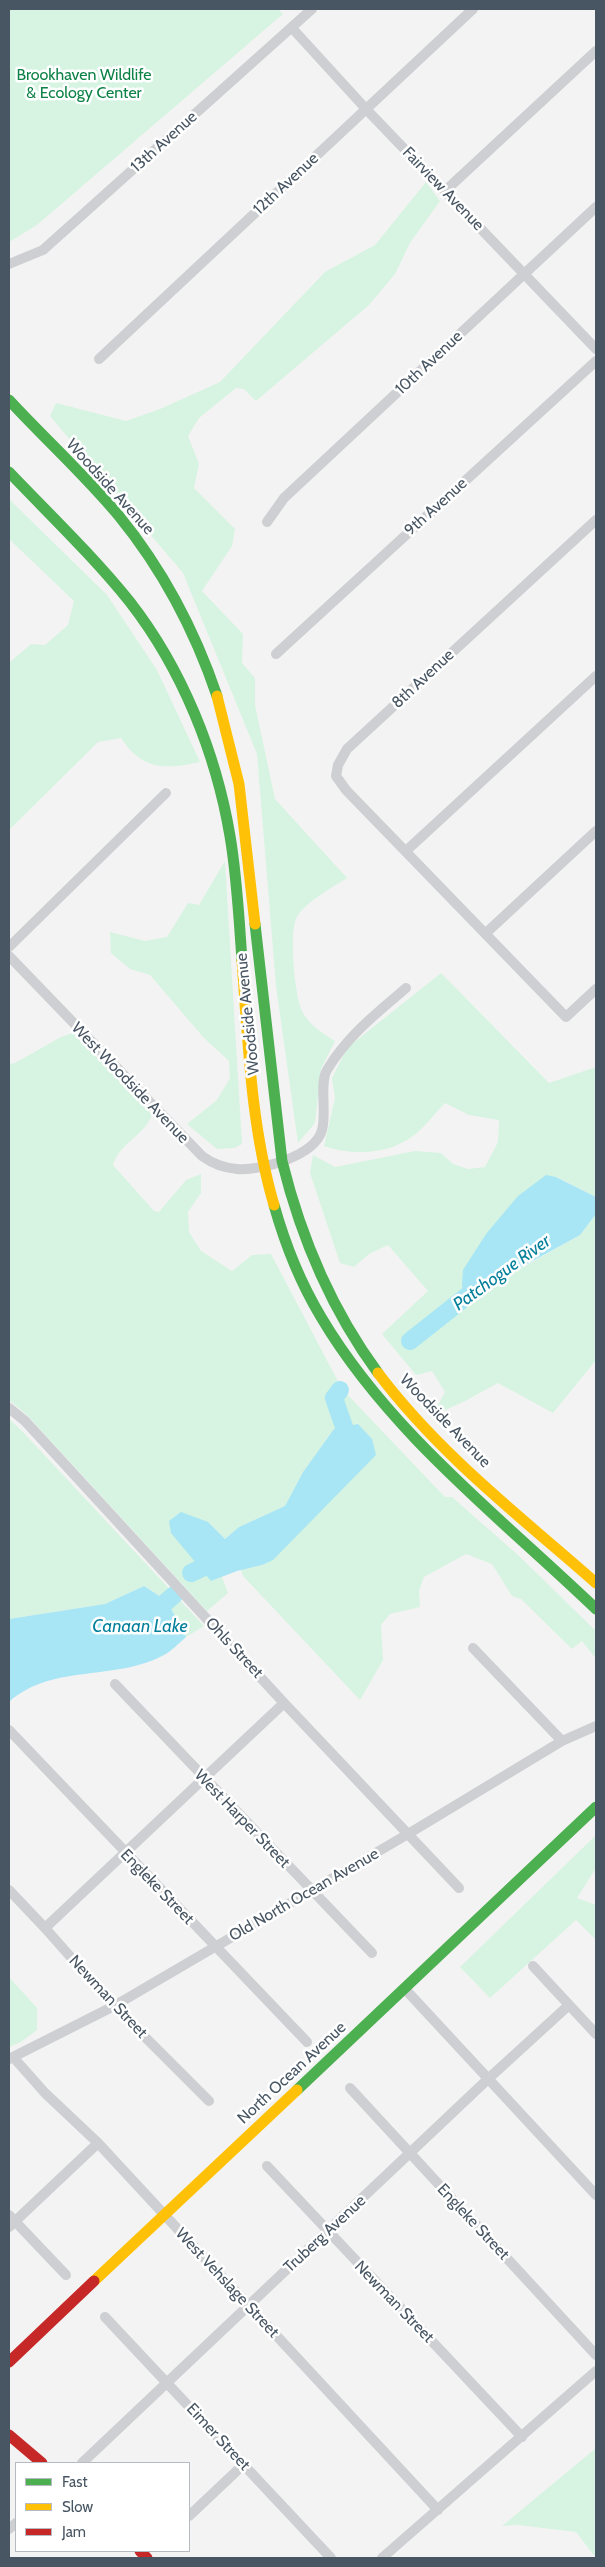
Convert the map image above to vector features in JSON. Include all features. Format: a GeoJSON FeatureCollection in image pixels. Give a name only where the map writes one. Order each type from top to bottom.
{"type":"FeatureCollection","features":[{"type":"Feature","properties":{"kind":"main road","name":"Woodside Avenue"},"geometry":{"type":"LineString","coordinates":[[9,400],[119,516],[142,545],[182,609],[212,676],[230,738],[239,784],[272,1164],[280,1227],[300,1278],[332,1335],[358,1374],[407,1430],[596,1609]]}},
{"type":"Feature","properties":{"kind":"main road","name":"Woodside Avenue"},"geometry":{"type":"LineString","coordinates":[[9,472],[108,576],[131,604],[171,666],[201,731],[213,764],[230,837],[252,1079],[272,1164],[298,1220],[318,1272],[349,1328],[384,1381],[420,1423],[596,1583]]}},
{"type":"Feature","properties":{"kind":"main road","name":"North Ocean Avenue"},"geometry":{"type":"LineString","coordinates":[[9,2362],[596,1807]]}},
{"type":"Feature","properties":{"kind":"main road"},"geometry":{"type":"LineString","coordinates":[[9,2435],[41,2462]]}},
{"type":"Feature","properties":{"kind":"street","name":"13th Avenue"},"geometry":{"type":"LineString","coordinates":[[9,264],[43,250],[312,9]]}},
{"type":"Feature","properties":{"kind":"street","name":"12th Avenue"},"geometry":{"type":"LineString","coordinates":[[99,359],[473,9]]}},
{"type":"Feature","properties":{"kind":"street","name":"Fairview Avenue"},"geometry":{"type":"LineString","coordinates":[[292,28],[366,109],[596,349]]}},
{"type":"Feature","properties":{"kind":"street"},"geometry":{"type":"LineString","coordinates":[[444,191],[596,51]]}},
{"type":"Feature","properties":{"kind":"street","name":"10th Avenue"},"geometry":{"type":"LineString","coordinates":[[266,522],[278,503],[596,207]]}},
{"type":"Feature","properties":{"kind":"street","name":"9th Avenue"},"geometry":{"type":"LineString","coordinates":[[276,654],[596,361]]}},
{"type":"Feature","properties":{"kind":"street","name":"8th Avenue"},"geometry":{"type":"LineString","coordinates":[[406,850],[346,790],[336,776],[338,765],[347,749],[596,520]]}},
{"type":"Feature","properties":{"kind":"street"},"geometry":{"type":"LineString","coordinates":[[596,676],[406,850],[566,1017],[596,989]]}},
{"type":"Feature","properties":{"kind":"street"},"geometry":{"type":"LineString","coordinates":[[9,947],[166,794]]}},
{"type":"Feature","properties":{"kind":"street"},"geometry":{"type":"LineString","coordinates":[[486,933],[596,830]]}},
{"type":"Feature","properties":{"kind":"street","name":"West Woodside Avenue"},"geometry":{"type":"LineString","coordinates":[[9,956],[202,1156],[227,1168],[244,1170],[272,1164],[311,1146],[320,1135],[324,1118],[325,1072],[347,1040],[406,988]]}},
{"type":"Feature","properties":{"kind":"street","name":"Ohls Street"},"geometry":{"type":"LineString","coordinates":[[9,1408],[25,1421],[284,1703],[460,1888]]}},
{"type":"Feature","properties":{"kind":"street"},"geometry":{"type":"LineString","coordinates":[[473,1648],[562,1741]]}},
{"type":"Feature","properties":{"kind":"street","name":"West Harper Street"},"geometry":{"type":"LineString","coordinates":[[115,1684],[203,1779],[372,1953]]}},
{"type":"Feature","properties":{"kind":"street"},"geometry":{"type":"LineString","coordinates":[[45,1928],[284,1703]]}},
{"type":"Feature","properties":{"kind":"street","name":"Old North Ocean Avenue"},"geometry":{"type":"LineString","coordinates":[[12,2058],[114,2006],[408,1834],[562,1741],[596,1726]]}},
{"type":"Feature","properties":{"kind":"street","name":"Engleke Street"},"geometry":{"type":"LineString","coordinates":[[9,1730],[125,1854],[307,2042]]}},
{"type":"Feature","properties":{"kind":"street","name":"Newman Street"},"geometry":{"type":"LineString","coordinates":[[9,1890],[114,2006],[209,2101]]}},
{"type":"Feature","properties":{"kind":"street"},"geometry":{"type":"LineString","coordinates":[[533,1966],[596,2034]]}},
{"type":"Feature","properties":{"kind":"street"},"geometry":{"type":"LineString","coordinates":[[405,1989],[596,2196]]}},
{"type":"Feature","properties":{"kind":"street","name":"Truberg Avenue"},"geometry":{"type":"LineString","coordinates":[[83,2462],[488,2079],[569,2005]]}},
{"type":"Feature","properties":{"kind":"street","name":"West Vehslage Street"},"geometry":{"type":"LineString","coordinates":[[12,2058],[45,2093],[98,2143],[438,2510]]}},
{"type":"Feature","properties":{"kind":"street","name":"Engleke Street"},"geometry":{"type":"LineString","coordinates":[[350,2088],[596,2355]]}},
{"type":"Feature","properties":{"kind":"street"},"geometry":{"type":"LineString","coordinates":[[66,2275],[11,2221],[98,2143]]}},
{"type":"Feature","properties":{"kind":"street","name":"Newman Street"},"geometry":{"type":"LineString","coordinates":[[267,2166],[522,2437]]}},
{"type":"Feature","properties":{"kind":"street","name":"Eimer Street"},"geometry":{"type":"LineString","coordinates":[[105,2316],[331,2558]]}},
{"type":"Feature","properties":{"kind":"street"},"geometry":{"type":"LineString","coordinates":[[382,2558],[596,2371]]}},
{"type":"Feature","properties":{"kind":"street"},"geometry":{"type":"LineString","coordinates":[[190,2515],[243,2465]]}},
{"type":"Feature","properties":{"kind":"green space","name":"Brookhaven Wildlife & Ecology Center"},"geometry":{"type":"Polygon","coordinates":[[[9,9],[278,9],[283,14],[37,225],[9,242],[9,9]]]}},
{"type":"Feature","properties":{"kind":"green space"},"geometry":{"type":"Polygon","coordinates":[[[426,182],[440,201],[410,243],[395,274],[369,305],[256,401],[244,389],[236,388],[199,418],[188,436],[199,464],[194,488],[235,529],[232,546],[202,591],[243,634],[242,663],[255,678],[255,705],[275,799],[347,878],[318,896],[299,913],[294,926],[296,988],[302,1012],[320,1031],[335,1041],[321,1069],[315,1123],[298,1143],[276,986],[257,754],[183,573],[50,416],[56,403],[126,421],[160,409],[220,382],[325,272],[375,245],[426,182]]]}},
{"type":"Feature","properties":{"kind":"green space"},"geometry":{"type":"Polygon","coordinates":[[[9,499],[107,595],[157,670],[200,762],[176,766],[155,765],[137,756],[121,738],[98,742],[9,830],[9,663],[31,644],[45,645],[68,625],[74,601],[9,539],[9,499]]]}},
{"type":"Feature","properties":{"kind":"green space"},"geometry":{"type":"Polygon","coordinates":[[[225,861],[242,1144],[234,1148],[217,1149],[187,1124],[217,1100],[230,1078],[229,1061],[203,1037],[150,975],[130,969],[111,953],[110,932],[145,941],[167,937],[188,903],[199,905],[225,861]]]}},
{"type":"Feature","properties":{"kind":"green space"},"geometry":{"type":"Polygon","coordinates":[[[441,973],[549,1083],[596,1067],[596,1197],[557,1177],[492,1285],[580,1235],[596,1214],[596,1360],[553,1413],[498,1383],[432,1416],[445,1392],[432,1371],[416,1375],[382,1334],[428,1291],[388,1245],[369,1254],[354,1267],[340,1263],[310,1173],[313,1155],[335,1167],[415,1151],[441,1153],[453,1164],[468,1169],[485,1167],[498,1142],[499,1120],[469,1115],[445,1103],[413,1136],[392,1147],[370,1152],[358,1152],[324,1146],[335,1098],[332,1078],[347,1048],[441,973]]]}},
{"type":"Feature","properties":{"kind":"green space"},"geometry":{"type":"Polygon","coordinates":[[[73,1033],[152,1114],[144,1128],[121,1150],[113,1165],[154,1211],[159,1212],[186,1180],[201,1174],[201,1193],[188,1212],[189,1232],[201,1251],[232,1271],[252,1255],[271,1254],[342,1389],[445,1497],[452,1497],[518,1555],[596,1631],[596,1659],[582,1641],[572,1649],[521,1599],[512,1596],[492,1564],[466,1554],[424,1577],[419,1591],[420,1607],[390,1614],[381,1625],[383,1660],[360,1700],[243,1576],[241,1570],[262,1565],[334,1429],[303,1472],[285,1506],[239,1527],[225,1539],[208,1522],[211,1581],[222,1577],[228,1593],[207,1611],[26,1414],[9,1400],[9,1064],[15,1063],[61,1037],[73,1033]]]}},
{"type":"Feature","properties":{"kind":"green space"},"geometry":{"type":"Polygon","coordinates":[[[9,1419],[204,1626],[186,1637],[167,1601],[144,1586],[105,1604],[9,1619],[9,1419]]]}},
{"type":"Feature","properties":{"kind":"green space"},"geometry":{"type":"Polygon","coordinates":[[[595,1836],[596,1868],[577,1898],[596,1905],[596,1940],[576,1920],[490,1998],[460,1967],[595,1836]]]}},
{"type":"Feature","properties":{"kind":"green space"},"geometry":{"type":"Polygon","coordinates":[[[9,1977],[37,2008],[37,2030],[21,2042],[9,2047],[9,1977]]]}},
{"type":"Feature","properties":{"kind":"green space"},"geometry":{"type":"Polygon","coordinates":[[[596,2448],[596,2558],[576,2532],[518,2525],[502,2526],[596,2448]]]}},
{"type":"Feature","properties":{"kind":"water"},"geometry":{"type":"Polygon","coordinates":[[[546,1175],[556,1177],[596,1197],[596,1214],[580,1235],[464,1299],[463,1270],[486,1234],[518,1196],[546,1175]]]}},
{"type":"Feature","properties":{"kind":"water"},"geometry":{"type":"Polygon","coordinates":[[[358,1424],[372,1439],[376,1455],[273,1560],[211,1581],[171,1533],[169,1521],[181,1512],[208,1522],[225,1539],[239,1527],[285,1506],[303,1472],[334,1429],[358,1424]]]}},
{"type":"Feature","properties":{"kind":"water","name":"Canaan Lake"},"geometry":{"type":"Polygon","coordinates":[[[144,1586],[167,1601],[186,1637],[175,1647],[143,1664],[63,1677],[44,1682],[26,1690],[9,1702],[9,1619],[105,1604],[144,1586]]]}},
{"type":"Feature","properties":{"kind":"waterway","name":"Patchogue River"},"geometry":{"type":"LineString","coordinates":[[410,1341],[482,1284]]}},
{"type":"Feature","properties":{"kind":"waterway","name":"Patchogue River"},"geometry":{"type":"LineString","coordinates":[[340,1390],[334,1398],[349,1441],[343,1448]]}},
{"type":"Feature","properties":{"kind":"waterway","name":"Patchogue River"},"geometry":{"type":"LineString","coordinates":[[191,1573],[221,1559]]}},
{"type":"Feature","properties":{"kind":"waterway","name":"Patchogue River"},"geometry":{"type":"LineString","coordinates":[[150,1616],[174,1595]]}},
{"type":"Feature","properties":{"kind":"traffic: fast"},"geometry":{"type":"LineString","coordinates":[[9,400],[93,486],[119,516],[150,558],[188,625],[217,696]]}},
{"type":"Feature","properties":{"kind":"traffic: fast"},"geometry":{"type":"LineString","coordinates":[[9,472],[86,552],[130,602],[166,655],[181,684],[206,743],[224,805],[234,867],[242,960]]}},
{"type":"Feature","properties":{"kind":"traffic: fast"},"geometry":{"type":"LineString","coordinates":[[255,924],[282,1161],[298,1218],[320,1272],[346,1324],[378,1373]]}},
{"type":"Feature","properties":{"kind":"traffic: fast"},"geometry":{"type":"LineString","coordinates":[[274,1205],[294,1262],[313,1304],[348,1359],[379,1398],[448,1472],[596,1609]]}},
{"type":"Feature","properties":{"kind":"traffic: fast"},"geometry":{"type":"LineString","coordinates":[[297,2090],[596,1807]]}},
{"type":"Feature","properties":{"kind":"traffic: slow"},"geometry":{"type":"LineString","coordinates":[[217,696],[239,784],[255,924]]}},
{"type":"Feature","properties":{"kind":"traffic: slow"},"geometry":{"type":"LineString","coordinates":[[242,960],[255,1115],[266,1175],[274,1205]]}},
{"type":"Feature","properties":{"kind":"traffic: slow"},"geometry":{"type":"LineString","coordinates":[[378,1373],[427,1431],[454,1458],[596,1583]]}},
{"type":"Feature","properties":{"kind":"traffic: slow"},"geometry":{"type":"LineString","coordinates":[[94,2281],[297,2090]]}},
{"type":"Feature","properties":{"kind":"traffic: jam"},"geometry":{"type":"LineString","coordinates":[[9,2362],[94,2281]]}},
{"type":"Feature","properties":{"kind":"traffic: jam"},"geometry":{"type":"LineString","coordinates":[[9,2435],[41,2462]]}},
{"type":"Feature","properties":{"kind":"traffic: jam"},"geometry":{"type":"LineString","coordinates":[[141,2552],[147,2558]]}}]}
